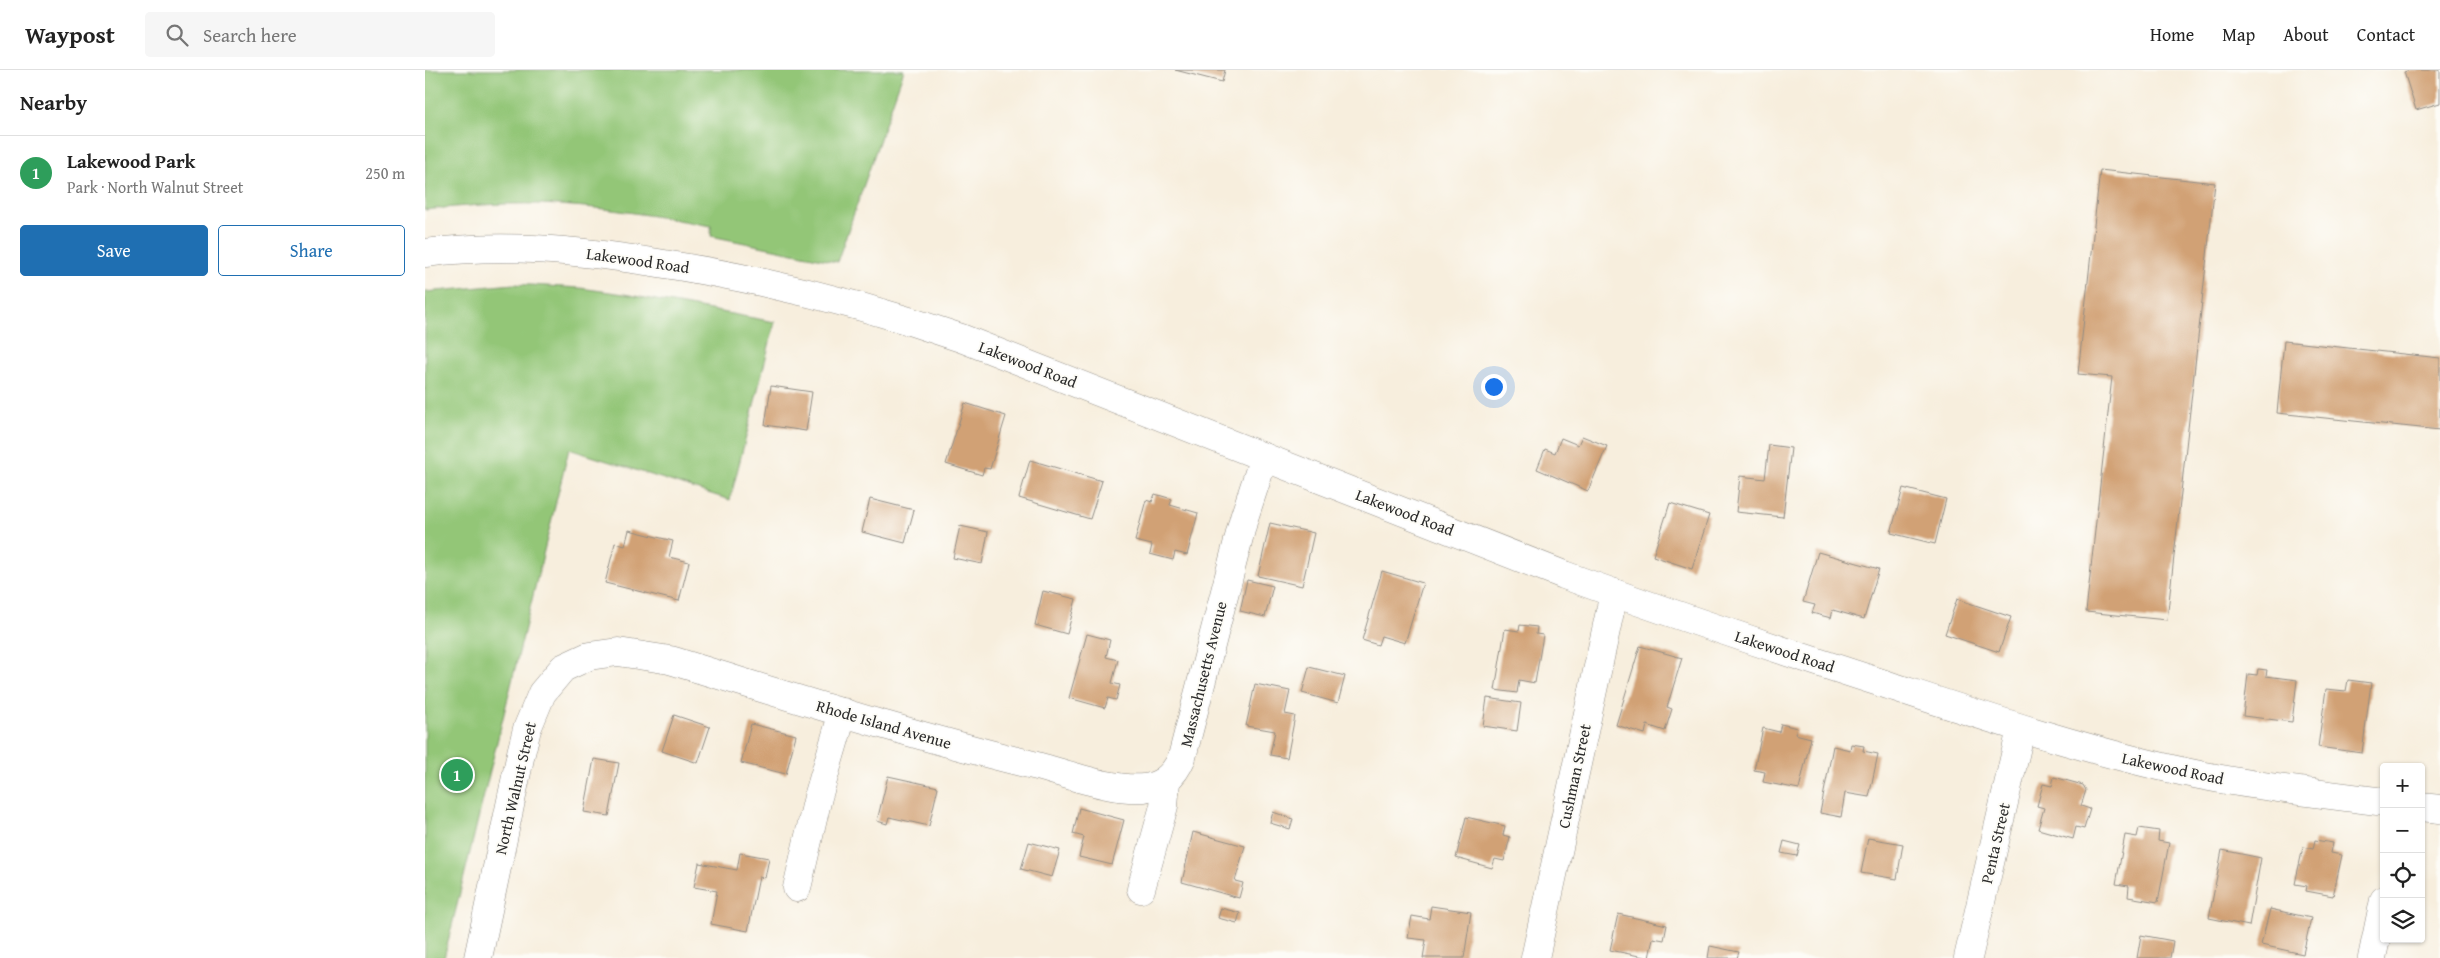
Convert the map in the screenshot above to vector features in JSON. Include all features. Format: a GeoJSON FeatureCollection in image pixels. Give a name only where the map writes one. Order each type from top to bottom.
{"type":"FeatureCollection","features":[{"type":"Feature","properties":{"kind":"street","name":"Lakewood Road"},"geometry":{"type":"LineString","coordinates":[[425,253],[497,247],[574,251],[686,267],[824,296],[873,309],[961,338],[1614,593],[2021,729],[2102,752],[2185,772],[2259,786],[2380,801]]}},
{"type":"Feature","properties":{"kind":"street","name":"Massachusetts Avenue"},"geometry":{"type":"LineString","coordinates":[[1165,780],[1179,766],[1241,528],[1264,457]]}},
{"type":"Feature","properties":{"kind":"street","name":"Cushman Street"},"geometry":{"type":"LineString","coordinates":[[1535,958],[1614,593]]}},
{"type":"Feature","properties":{"kind":"street","name":"Rhode Island Avenue"},"geometry":{"type":"LineString","coordinates":[[603,653],[636,653],[670,660],[985,754],[1122,787],[1149,787],[1165,780]]}},
{"type":"Feature","properties":{"kind":"street","name":"North Walnut Street"},"geometry":{"type":"LineString","coordinates":[[478,958],[521,752],[534,708],[542,693],[563,668],[581,658],[603,653]]}},
{"type":"Feature","properties":{"kind":"street"},"geometry":{"type":"LineString","coordinates":[[797,888],[818,797],[843,712]]}},
{"type":"Feature","properties":{"kind":"street","name":"Penta Street"},"geometry":{"type":"LineString","coordinates":[[1968,958],[2021,729]]}},
{"type":"Feature","properties":{"kind":"street"},"geometry":{"type":"LineString","coordinates":[[1141,889],[1164,806],[1165,780]]}},
{"type":"Feature","properties":{"kind":"street"},"geometry":{"type":"LineString","coordinates":[[2425,807],[2440,809]]}},
{"type":"Feature","properties":{"kind":"street"},"geometry":{"type":"LineString","coordinates":[[2372,958],[2380,919]]}},
{"type":"Feature","properties":{"kind":"green space"},"geometry":{"type":"Polygon","coordinates":[[[425,70],[904,70],[837,262],[711,236],[711,226],[655,216],[578,206],[509,204],[425,210],[425,70]]]}},
{"type":"Feature","properties":{"kind":"green space"},"geometry":{"type":"Polygon","coordinates":[[[514,284],[580,288],[624,294],[775,322],[730,500],[569,449],[444,958],[425,958],[425,292],[514,284]]]}},
{"type":"Feature","properties":{"kind":"building"},"geometry":{"type":"Polygon","coordinates":[[[1175,70],[1225,70],[1222,82],[1175,70]]]}},
{"type":"Feature","properties":{"kind":"building"},"geometry":{"type":"Polygon","coordinates":[[[2410,70],[2440,70],[2440,103],[2416,110],[2404,72],[2410,70]]]}},
{"type":"Feature","properties":{"kind":"building"},"geometry":{"type":"Polygon","coordinates":[[[2100,170],[2215,183],[2167,620],[2086,612],[2112,377],[2078,374],[2100,170]]]}},
{"type":"Feature","properties":{"kind":"building"},"geometry":{"type":"Polygon","coordinates":[[[2284,341],[2440,358],[2440,430],[2277,413],[2284,341]]]}},
{"type":"Feature","properties":{"kind":"building"},"geometry":{"type":"Polygon","coordinates":[[[771,386],[812,392],[806,431],[765,425],[771,386]]]}},
{"type":"Feature","properties":{"kind":"building"},"geometry":{"type":"Polygon","coordinates":[[[965,403],[1006,416],[990,469],[984,468],[982,475],[946,464],[965,403]]]}},
{"type":"Feature","properties":{"kind":"building"},"geometry":{"type":"Polygon","coordinates":[[[1582,436],[1607,446],[1588,491],[1537,469],[1545,449],[1555,453],[1561,438],[1578,445],[1582,436]]]}},
{"type":"Feature","properties":{"kind":"building"},"geometry":{"type":"Polygon","coordinates":[[[1769,445],[1791,448],[1783,517],[1736,512],[1740,476],[1765,479],[1769,445]]]}},
{"type":"Feature","properties":{"kind":"building"},"geometry":{"type":"Polygon","coordinates":[[[1030,460],[1102,481],[1090,519],[1019,498],[1030,460]]]}},
{"type":"Feature","properties":{"kind":"building"},"geometry":{"type":"Polygon","coordinates":[[[1903,488],[1946,499],[1935,544],[1891,533],[1903,488]]]}},
{"type":"Feature","properties":{"kind":"building"},"geometry":{"type":"Polygon","coordinates":[[[1155,494],[1172,499],[1170,505],[1198,513],[1187,555],[1175,552],[1173,560],[1150,554],[1152,545],[1135,541],[1146,500],[1152,502],[1155,494]]]}},
{"type":"Feature","properties":{"kind":"building"},"geometry":{"type":"Polygon","coordinates":[[[870,499],[914,510],[905,543],[862,532],[870,499]]]}},
{"type":"Feature","properties":{"kind":"building"},"geometry":{"type":"Polygon","coordinates":[[[1670,503],[1709,515],[1692,569],[1653,556],[1670,503]]]}},
{"type":"Feature","properties":{"kind":"building"},"geometry":{"type":"Polygon","coordinates":[[[1270,523],[1314,533],[1302,586],[1258,576],[1270,523]]]}},
{"type":"Feature","properties":{"kind":"building"},"geometry":{"type":"Polygon","coordinates":[[[960,526],[988,532],[982,564],[953,558],[960,526]]]}},
{"type":"Feature","properties":{"kind":"building"},"geometry":{"type":"Polygon","coordinates":[[[629,530],[673,541],[669,557],[689,562],[679,601],[605,583],[615,543],[625,546],[629,530]]]}},
{"type":"Feature","properties":{"kind":"building"},"geometry":{"type":"Polygon","coordinates":[[[1818,552],[1879,569],[1864,619],[1833,610],[1831,618],[1812,613],[1815,605],[1803,602],[1818,552]]]}},
{"type":"Feature","properties":{"kind":"building"},"geometry":{"type":"Polygon","coordinates":[[[1382,571],[1423,583],[1405,643],[1381,636],[1378,645],[1362,640],[1382,571]]]}},
{"type":"Feature","properties":{"kind":"building"},"geometry":{"type":"Polygon","coordinates":[[[1247,580],[1273,586],[1265,617],[1240,611],[1247,580]]]}},
{"type":"Feature","properties":{"kind":"building"},"geometry":{"type":"Polygon","coordinates":[[[1043,591],[1076,599],[1067,634],[1035,625],[1043,591]]]}},
{"type":"Feature","properties":{"kind":"building"},"geometry":{"type":"Polygon","coordinates":[[[1957,599],[2011,617],[1999,652],[1945,634],[1957,599]]]}},
{"type":"Feature","properties":{"kind":"building"},"geometry":{"type":"Polygon","coordinates":[[[1520,625],[1537,627],[1536,634],[1543,635],[1535,683],[1519,680],[1517,693],[1495,690],[1505,629],[1519,631],[1520,625]]]}},
{"type":"Feature","properties":{"kind":"building"},"geometry":{"type":"Polygon","coordinates":[[[1087,634],[1110,640],[1106,657],[1118,660],[1112,683],[1120,685],[1116,700],[1108,698],[1105,708],[1069,698],[1087,634]]]}},
{"type":"Feature","properties":{"kind":"building"},"geometry":{"type":"Polygon","coordinates":[[[1640,646],[1682,658],[1667,707],[1672,709],[1665,731],[1647,725],[1645,734],[1616,725],[1640,646]]]}},
{"type":"Feature","properties":{"kind":"building"},"geometry":{"type":"Polygon","coordinates":[[[1309,667],[1345,676],[1338,703],[1302,693],[1309,667]]]}},
{"type":"Feature","properties":{"kind":"building"},"geometry":{"type":"Polygon","coordinates":[[[2258,669],[2267,670],[2266,676],[2297,680],[2292,722],[2243,716],[2248,674],[2257,675],[2258,669]]]}},
{"type":"Feature","properties":{"kind":"building"},"geometry":{"type":"Polygon","coordinates":[[[2348,680],[2371,683],[2362,753],[2318,747],[2326,689],[2346,691],[2348,680]]]}},
{"type":"Feature","properties":{"kind":"building"},"geometry":{"type":"Polygon","coordinates":[[[1255,684],[1290,691],[1285,714],[1295,716],[1287,758],[1270,755],[1275,731],[1246,726],[1255,684]]]}},
{"type":"Feature","properties":{"kind":"building"},"geometry":{"type":"Polygon","coordinates":[[[1487,698],[1521,703],[1517,731],[1483,726],[1487,698]]]}},
{"type":"Feature","properties":{"kind":"building"},"geometry":{"type":"Polygon","coordinates":[[[674,715],[710,727],[698,763],[662,751],[674,715]]]}},
{"type":"Feature","properties":{"kind":"building"},"geometry":{"type":"Polygon","coordinates":[[[751,724],[796,735],[786,774],[741,763],[751,724]]]}},
{"type":"Feature","properties":{"kind":"building"},"geometry":{"type":"Polygon","coordinates":[[[1781,724],[1797,728],[1795,734],[1811,738],[1799,789],[1763,782],[1765,772],[1754,770],[1763,728],[1779,732],[1781,724]]]}},
{"type":"Feature","properties":{"kind":"building"},"geometry":{"type":"Polygon","coordinates":[[[1851,744],[1864,746],[1863,751],[1878,754],[1869,797],[1845,793],[1841,817],[1820,813],[1833,746],[1850,750],[1851,744]]]}},
{"type":"Feature","properties":{"kind":"building"},"geometry":{"type":"Polygon","coordinates":[[[594,759],[619,763],[609,816],[584,812],[594,759]]]}},
{"type":"Feature","properties":{"kind":"building"},"geometry":{"type":"Polygon","coordinates":[[[888,776],[938,787],[929,826],[889,817],[887,824],[877,821],[888,776]]]}},
{"type":"Feature","properties":{"kind":"building"},"geometry":{"type":"Polygon","coordinates":[[[2054,777],[2083,785],[2086,790],[2081,806],[2090,809],[2084,829],[2076,827],[2073,839],[2038,829],[2044,808],[2037,806],[2043,784],[2052,786],[2054,777]]]}},
{"type":"Feature","properties":{"kind":"building"},"geometry":{"type":"Polygon","coordinates":[[[1079,808],[1124,820],[1112,865],[1079,857],[1084,837],[1073,834],[1079,808]]]}},
{"type":"Feature","properties":{"kind":"building"},"geometry":{"type":"Polygon","coordinates":[[[1273,812],[1293,819],[1290,829],[1270,823],[1273,812]]]}},
{"type":"Feature","properties":{"kind":"building"},"geometry":{"type":"Polygon","coordinates":[[[1466,817],[1505,826],[1503,835],[1510,837],[1504,861],[1495,859],[1492,868],[1456,858],[1466,817]]]}},
{"type":"Feature","properties":{"kind":"building"},"geometry":{"type":"Polygon","coordinates":[[[2139,828],[2159,831],[2158,841],[2169,843],[2158,902],[2128,897],[2129,886],[2116,884],[2125,835],[2137,837],[2139,828]]]}},
{"type":"Feature","properties":{"kind":"building"},"geometry":{"type":"Polygon","coordinates":[[[1193,832],[1245,846],[1235,881],[1243,883],[1239,898],[1182,882],[1193,832]]]}},
{"type":"Feature","properties":{"kind":"building"},"geometry":{"type":"Polygon","coordinates":[[[1868,838],[1903,844],[1897,879],[1861,873],[1868,838]]]}},
{"type":"Feature","properties":{"kind":"building"},"geometry":{"type":"Polygon","coordinates":[[[2315,840],[2333,843],[2331,853],[2342,855],[2333,896],[2306,891],[2307,886],[2295,884],[2303,847],[2313,849],[2315,840]]]}},
{"type":"Feature","properties":{"kind":"building"},"geometry":{"type":"Polygon","coordinates":[[[1784,841],[1800,845],[1797,856],[1781,853],[1784,841]]]}},
{"type":"Feature","properties":{"kind":"building"},"geometry":{"type":"Polygon","coordinates":[[[1029,842],[1060,850],[1052,877],[1021,869],[1029,842]]]}},
{"type":"Feature","properties":{"kind":"building"},"geometry":{"type":"Polygon","coordinates":[[[2222,850],[2261,858],[2249,926],[2209,918],[2222,850]]]}},
{"type":"Feature","properties":{"kind":"building"},"geometry":{"type":"Polygon","coordinates":[[[740,853],[769,858],[765,878],[759,877],[748,931],[711,924],[717,891],[694,887],[699,863],[737,870],[740,853]]]}},
{"type":"Feature","properties":{"kind":"building"},"geometry":{"type":"Polygon","coordinates":[[[1431,906],[1471,912],[1464,958],[1423,958],[1426,940],[1408,938],[1412,916],[1429,919],[1431,906]]]}},
{"type":"Feature","properties":{"kind":"building"},"geometry":{"type":"Polygon","coordinates":[[[1221,908],[1240,913],[1237,923],[1218,918],[1221,908]]]}},
{"type":"Feature","properties":{"kind":"building"},"geometry":{"type":"Polygon","coordinates":[[[2270,909],[2311,918],[2303,954],[2261,945],[2270,909]]]}},
{"type":"Feature","properties":{"kind":"building"},"geometry":{"type":"Polygon","coordinates":[[[1618,914],[1667,925],[1664,940],[1653,938],[1649,958],[1610,950],[1618,914]]]}},
{"type":"Feature","properties":{"kind":"building"},"geometry":{"type":"Polygon","coordinates":[[[2141,935],[2173,941],[2170,958],[2137,958],[2141,935]]]}},
{"type":"Feature","properties":{"kind":"building"},"geometry":{"type":"Polygon","coordinates":[[[1710,946],[1739,952],[1737,958],[1708,958],[1710,946]]]}},
{"type":"Feature","properties":{"kind":"place","name":"Lakewood Park"},"geometry":{"type":"Point","coordinates":[457,775]}}]}
